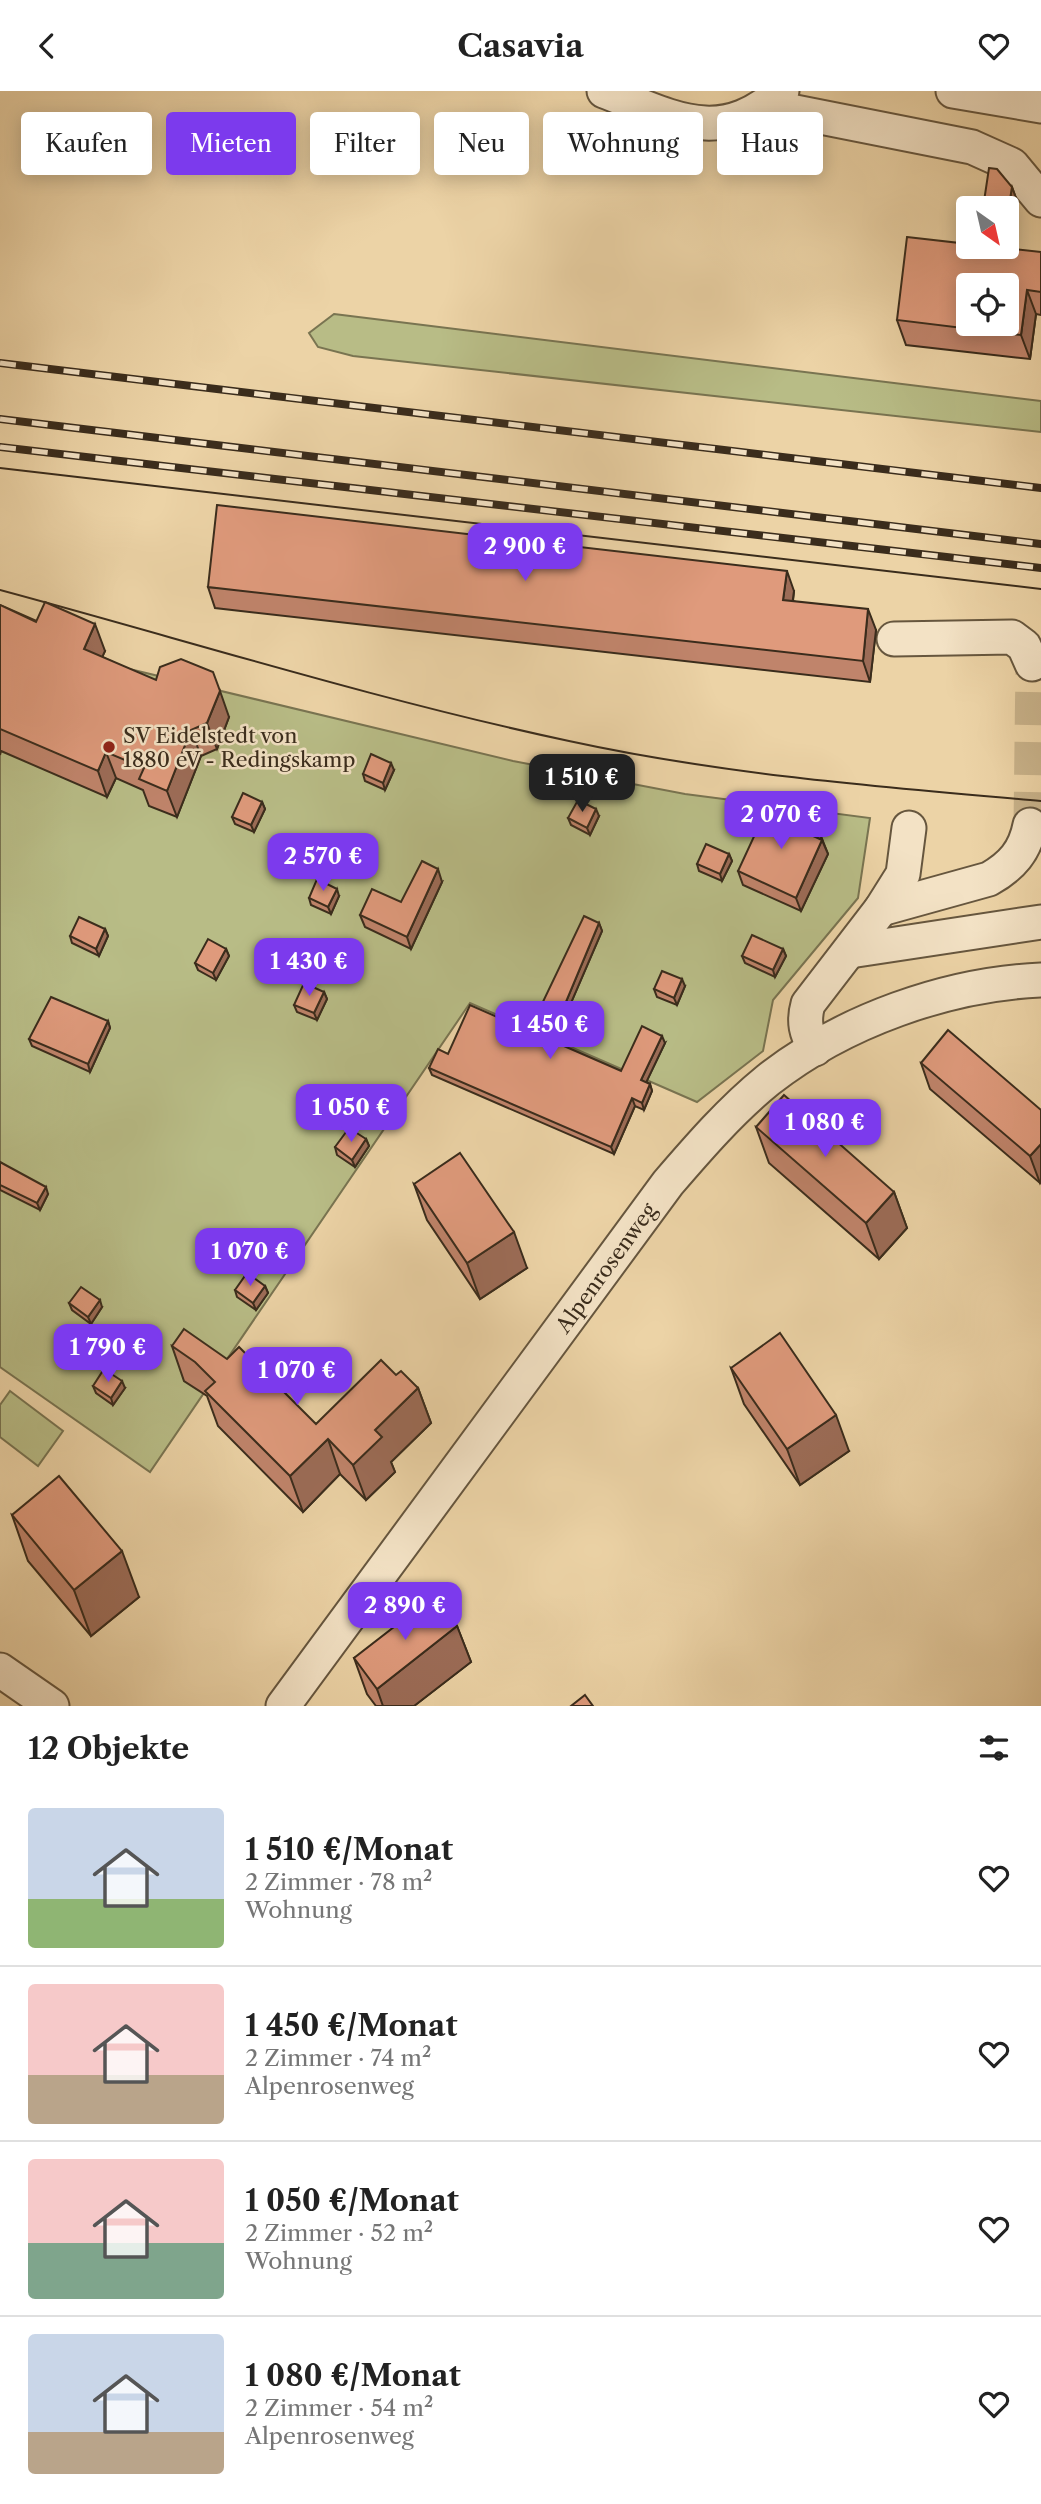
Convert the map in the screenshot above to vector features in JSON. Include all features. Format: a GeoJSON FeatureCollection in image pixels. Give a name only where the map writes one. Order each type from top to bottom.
{"type":"FeatureCollection","features":[{"type":"Feature","properties":{"kind":"street"},"geometry":{"type":"LineString","coordinates":[[604,91],[665,115],[700,124],[723,124],[746,118],[774,98],[972,147],[1012,165],[1041,200]]}},
{"type":"Feature","properties":{"kind":"street"},"geometry":{"type":"LineString","coordinates":[[953,91],[1041,106]]}},
{"type":"Feature","properties":{"kind":"street"},"geometry":{"type":"LineString","coordinates":[[894,639],[1012,637],[1024,646],[1032,664]]}},
{"type":"Feature","properties":{"kind":"street"},"geometry":{"type":"LineString","coordinates":[[881,909],[989,879],[1005,870],[1027,841],[1030,825]]}},
{"type":"Feature","properties":{"kind":"street"},"geometry":{"type":"LineString","coordinates":[[815,1049],[807,1035],[804,1019],[808,1004],[881,909],[903,874],[909,828]]}},
{"type":"Feature","properties":{"kind":"street"},"geometry":{"type":"LineString","coordinates":[[850,951],[1041,922]]}},
{"type":"Feature","properties":{"kind":"street","name":"Alpenrosenweg"},"geometry":{"type":"LineString","coordinates":[[287,1705],[668,1183],[713,1132],[769,1079],[815,1049],[917,1003],[974,987],[1041,980]]}},
{"type":"Feature","properties":{"kind":"street"},"geometry":{"type":"LineString","coordinates":[[0,1670],[52,1706]]}},
{"type":"Feature","properties":{"kind":"green space"},"geometry":{"type":"Polygon","coordinates":[[[334,314],[1041,401],[1041,432],[353,356],[318,347],[309,333],[334,314]]]}},
{"type":"Feature","properties":{"kind":"green space"},"geometry":{"type":"Polygon","coordinates":[[[0,638],[513,761],[685,794],[870,818],[858,898],[773,1000],[763,1051],[697,1102],[470,1003],[150,1472],[0,1367],[0,638]]]}},
{"type":"Feature","properties":{"kind":"green space"},"geometry":{"type":"Polygon","coordinates":[[[10,1391],[63,1431],[38,1466],[0,1437],[0,1405],[10,1391]]]}},
{"type":"Feature","properties":{"kind":"building"},"geometry":{"type":"Polygon","coordinates":[[[989,168],[997,169],[1012,187],[1011,196],[985,196],[989,168]]]}},
{"type":"Feature","properties":{"kind":"building"},"geometry":{"type":"Polygon","coordinates":[[[907,237],[956,243],[956,259],[1019,259],[1019,250],[1041,252],[1041,292],[1027,290],[1021,335],[1019,273],[956,273],[956,327],[897,320],[907,237]]]}},
{"type":"Feature","properties":{"kind":"building"},"geometry":{"type":"Polygon","coordinates":[[[217,505],[787,571],[783,600],[868,609],[863,661],[208,587],[217,505]]]}},
{"type":"Feature","properties":{"kind":"building"},"geometry":{"type":"Polygon","coordinates":[[[45,602],[95,624],[84,649],[156,680],[160,667],[181,659],[213,672],[220,691],[207,723],[191,730],[167,791],[139,779],[144,768],[106,752],[98,771],[0,729],[0,605],[36,622],[45,602]]]}},
{"type":"Feature","properties":{"kind":"building"},"geometry":{"type":"Polygon","coordinates":[[[371,754],[391,763],[383,783],[363,774],[371,754]]]}},
{"type":"Feature","properties":{"kind":"building"},"geometry":{"type":"Polygon","coordinates":[[[243,793],[262,802],[251,825],[232,817],[243,793]]]}},
{"type":"Feature","properties":{"kind":"building"},"geometry":{"type":"Polygon","coordinates":[[[578,800],[596,809],[587,828],[568,818],[578,800]]]}},
{"type":"Feature","properties":{"kind":"building"},"geometry":{"type":"Polygon","coordinates":[[[769,804],[817,826],[813,836],[822,840],[796,898],[738,871],[769,804]]]}},
{"type":"Feature","properties":{"kind":"building"},"geometry":{"type":"Polygon","coordinates":[[[706,844],[729,854],[720,874],[697,864],[706,844]]]}},
{"type":"Feature","properties":{"kind":"building"},"geometry":{"type":"Polygon","coordinates":[[[422,861],[438,869],[407,937],[360,915],[372,889],[401,902],[422,861]]]}},
{"type":"Feature","properties":{"kind":"building"},"geometry":{"type":"Polygon","coordinates":[[[317,879],[337,889],[328,907],[309,898],[317,879]]]}},
{"type":"Feature","properties":{"kind":"building"},"geometry":{"type":"Polygon","coordinates":[[[584,916],[599,923],[550,1040],[621,1071],[642,1026],[662,1036],[641,1080],[650,1084],[642,1103],[632,1098],[611,1147],[429,1068],[438,1049],[448,1054],[470,1005],[529,1031],[584,916]]]}},
{"type":"Feature","properties":{"kind":"building"},"geometry":{"type":"Polygon","coordinates":[[[79,917],[105,929],[96,949],[70,936],[79,917]]]}},
{"type":"Feature","properties":{"kind":"building"},"geometry":{"type":"Polygon","coordinates":[[[752,935],[783,949],[773,970],[742,956],[752,935]]]}},
{"type":"Feature","properties":{"kind":"building"},"geometry":{"type":"Polygon","coordinates":[[[208,939],[226,949],[213,973],[195,963],[208,939]]]}},
{"type":"Feature","properties":{"kind":"building"},"geometry":{"type":"Polygon","coordinates":[[[662,971],[682,979],[674,998],[654,989],[662,971]]]}},
{"type":"Feature","properties":{"kind":"building"},"geometry":{"type":"Polygon","coordinates":[[[304,983],[324,992],[314,1013],[294,1005],[304,983]]]}},
{"type":"Feature","properties":{"kind":"building"},"geometry":{"type":"Polygon","coordinates":[[[51,997],[108,1021],[88,1064],[29,1039],[51,997]]]}},
{"type":"Feature","properties":{"kind":"building"},"geometry":{"type":"Polygon","coordinates":[[[948,1030],[1041,1110],[1041,1144],[1030,1156],[921,1063],[948,1030]]]}},
{"type":"Feature","properties":{"kind":"building"},"geometry":{"type":"Polygon","coordinates":[[[784,1095],[894,1192],[866,1223],[756,1127],[784,1095]]]}},
{"type":"Feature","properties":{"kind":"building"},"geometry":{"type":"Polygon","coordinates":[[[349,1128],[366,1139],[352,1160],[335,1147],[349,1128]]]}},
{"type":"Feature","properties":{"kind":"building"},"geometry":{"type":"Polygon","coordinates":[[[460,1153],[514,1232],[467,1263],[414,1184],[460,1153]]]}},
{"type":"Feature","properties":{"kind":"building"},"geometry":{"type":"Polygon","coordinates":[[[0,1162],[46,1187],[37,1203],[0,1185],[0,1162]]]}},
{"type":"Feature","properties":{"kind":"building"},"geometry":{"type":"Polygon","coordinates":[[[247,1273],[265,1286],[253,1303],[235,1290],[247,1273]]]}},
{"type":"Feature","properties":{"kind":"building"},"geometry":{"type":"Polygon","coordinates":[[[81,1287],[100,1300],[88,1317],[69,1303],[81,1287]]]}},
{"type":"Feature","properties":{"kind":"building"},"geometry":{"type":"Polygon","coordinates":[[[184,1329],[227,1359],[239,1347],[316,1424],[381,1360],[396,1375],[401,1371],[418,1388],[375,1430],[382,1437],[353,1465],[328,1439],[290,1476],[205,1391],[215,1382],[195,1362],[172,1346],[184,1329]]]}},
{"type":"Feature","properties":{"kind":"building"},"geometry":{"type":"Polygon","coordinates":[[[780,1333],[836,1415],[787,1449],[731,1368],[780,1333]]]}},
{"type":"Feature","properties":{"kind":"building"},"geometry":{"type":"Polygon","coordinates":[[[104,1369],[122,1381],[111,1398],[93,1386],[104,1369]]]}},
{"type":"Feature","properties":{"kind":"building"},"geometry":{"type":"Polygon","coordinates":[[[59,1476],[122,1551],[74,1590],[12,1515],[59,1476]]]}},
{"type":"Feature","properties":{"kind":"building"},"geometry":{"type":"Polygon","coordinates":[[[434,1596],[457,1626],[377,1689],[354,1658],[434,1596]]]}},
{"type":"Feature","properties":{"kind":"building"},"geometry":{"type":"Polygon","coordinates":[[[585,1695],[593,1706],[571,1706],[585,1695]]]}},
{"type":"Feature","properties":{"kind":"tunnel"},"geometry":{"type":"LineString","coordinates":[[1030,825],[1032,664]]}},
{"type":"Feature","properties":{"kind":"tram line"},"geometry":{"type":"LineString","coordinates":[[0,468],[1041,589]]}},
{"type":"Feature","properties":{"kind":"tram line"},"geometry":{"type":"LineString","coordinates":[[0,590],[354,689],[497,725],[628,753],[863,785],[1041,801]]}},
{"type":"Feature","properties":{"kind":"railway"},"geometry":{"type":"LineString","coordinates":[[0,363],[1041,488]]}},
{"type":"Feature","properties":{"kind":"railway"},"geometry":{"type":"LineString","coordinates":[[0,419],[1041,544]]}},
{"type":"Feature","properties":{"kind":"railway"},"geometry":{"type":"LineString","coordinates":[[0,447],[1041,568]]}},
{"type":"Feature","properties":{"kind":"place","name":"SV Eidelstedt von 1880 eV - Redingskamp"},"geometry":{"type":"Point","coordinates":[109,747]}}]}
